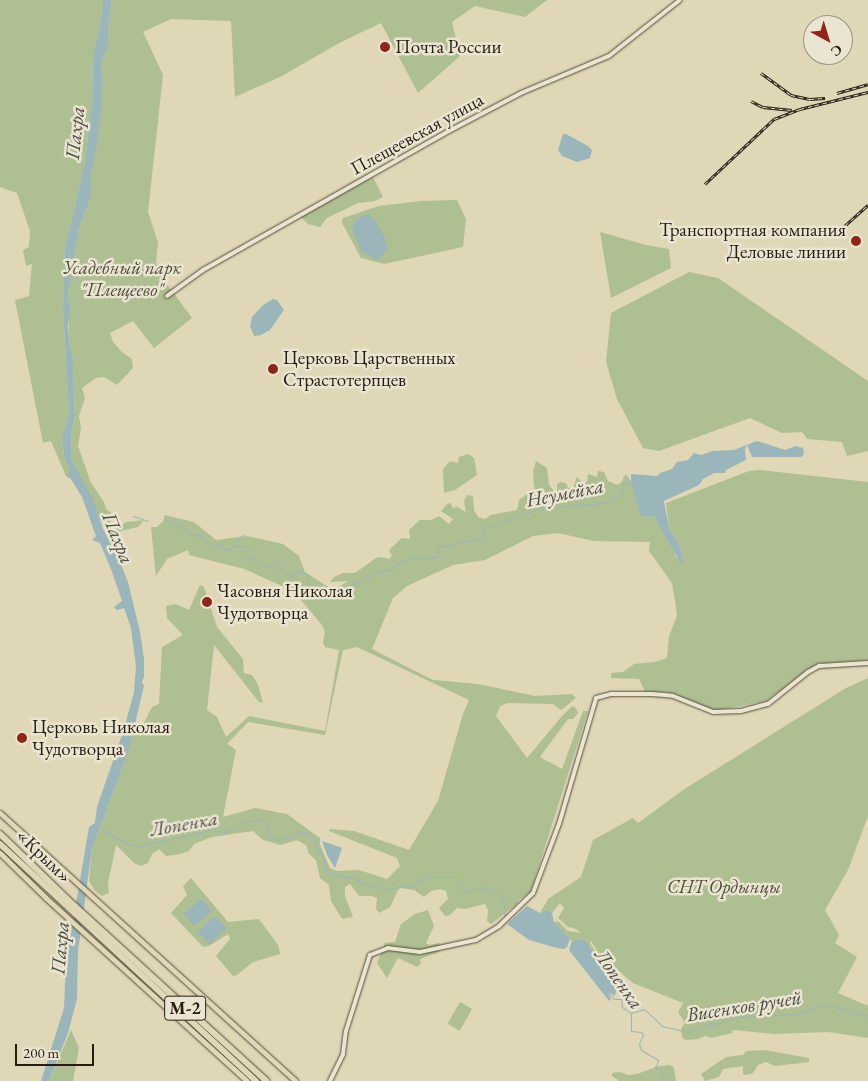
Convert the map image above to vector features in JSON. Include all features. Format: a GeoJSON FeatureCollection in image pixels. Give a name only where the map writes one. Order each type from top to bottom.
{"type":"FeatureCollection","features":[{"type":"Feature","properties":{"kind":"highway","name":"«Крым»"},"geometry":{"type":"LineString","coordinates":[[0,834],[67,899],[266,1081]]}},
{"type":"Feature","properties":{"kind":"highway","name":"«Крым»"},"geometry":{"type":"LineString","coordinates":[[0,844],[65,910]]}},
{"type":"Feature","properties":{"kind":"highway","name":"М-2"},"geometry":{"type":"LineString","coordinates":[[65,910],[256,1081]]}},
{"type":"Feature","properties":{"kind":"main road"},"geometry":{"type":"LineString","coordinates":[[0,813],[296,1081]]}},
{"type":"Feature","properties":{"kind":"main road"},"geometry":{"type":"LineString","coordinates":[[0,853],[65,910]]}},
{"type":"Feature","properties":{"kind":"main road"},"geometry":{"type":"LineString","coordinates":[[103,945],[247,1081]]}},
{"type":"Feature","properties":{"kind":"street","name":"Плещеевская улица"},"geometry":{"type":"LineString","coordinates":[[167,296],[203,270],[486,111],[521,93],[609,56],[680,0]]}},
{"type":"Feature","properties":{"kind":"street"},"geometry":{"type":"LineString","coordinates":[[330,1081],[345,1045],[346,1032],[368,960],[375,952],[393,948],[420,952],[476,940],[499,926],[533,893],[559,824],[596,698],[611,694],[669,695],[707,710],[730,712],[768,704],[808,672],[819,666],[868,663]]}},
{"type":"Feature","properties":{"kind":"green space"},"geometry":{"type":"Polygon","coordinates":[[[0,0],[103,0],[101,20],[93,54],[92,101],[85,162],[65,248],[63,309],[69,413],[62,438],[64,456],[70,470],[66,476],[51,441],[43,443],[15,300],[29,296],[32,264],[26,266],[23,250],[29,247],[30,231],[17,193],[0,187],[0,0]]]}},
{"type":"Feature","properties":{"kind":"green space","name":"Усадебный парк \"Плещеево\""},"geometry":{"type":"Polygon","coordinates":[[[112,0],[547,0],[525,17],[475,6],[452,22],[460,56],[418,93],[381,23],[339,43],[282,76],[235,97],[231,21],[171,19],[143,32],[163,75],[148,212],[158,243],[156,263],[164,280],[192,318],[154,348],[133,321],[110,333],[113,342],[132,359],[133,368],[117,385],[104,377],[96,378],[82,388],[85,398],[79,416],[81,428],[78,446],[91,483],[104,502],[106,509],[112,514],[110,525],[115,529],[127,522],[144,520],[138,527],[121,531],[115,538],[115,542],[122,549],[121,554],[117,555],[71,459],[72,428],[75,416],[74,360],[70,349],[68,313],[70,307],[68,293],[79,228],[91,197],[91,175],[103,87],[101,63],[108,46],[108,28],[112,0]]]}},
{"type":"Feature","properties":{"kind":"green space"},"geometry":{"type":"Polygon","coordinates":[[[373,177],[383,197],[375,201],[358,203],[327,218],[320,227],[308,224],[301,217],[373,177]]]}},
{"type":"Feature","properties":{"kind":"green space"},"geometry":{"type":"Polygon","coordinates":[[[457,200],[466,219],[463,247],[384,264],[361,258],[342,223],[343,218],[379,206],[421,201],[457,200]]]}},
{"type":"Feature","properties":{"kind":"green space"},"geometry":{"type":"Polygon","coordinates":[[[600,232],[646,245],[669,249],[671,268],[611,298],[600,232]]]}},
{"type":"Feature","properties":{"kind":"green space"},"geometry":{"type":"Polygon","coordinates":[[[689,272],[718,278],[868,381],[868,451],[847,456],[842,442],[807,439],[802,432],[782,433],[750,418],[659,451],[643,448],[617,399],[606,362],[611,313],[689,272]]]}},
{"type":"Feature","properties":{"kind":"green space"},"geometry":{"type":"Polygon","coordinates":[[[468,454],[474,458],[477,475],[455,490],[444,493],[443,469],[450,461],[458,463],[459,457],[468,454]]]}},
{"type":"Feature","properties":{"kind":"green space"},"geometry":{"type":"Polygon","coordinates":[[[536,461],[547,468],[549,485],[554,491],[557,491],[557,484],[561,482],[566,483],[568,488],[573,488],[577,477],[584,484],[587,481],[588,474],[597,477],[598,471],[604,472],[608,481],[617,485],[627,475],[649,515],[654,516],[673,548],[676,557],[683,561],[681,549],[669,528],[666,503],[749,471],[759,470],[868,482],[868,660],[818,664],[766,701],[714,711],[666,692],[645,692],[639,679],[611,678],[611,673],[623,672],[634,664],[655,662],[667,658],[669,636],[677,616],[676,607],[672,583],[649,551],[650,542],[594,541],[558,533],[533,536],[485,560],[453,565],[407,586],[393,598],[372,649],[433,680],[478,684],[535,696],[572,694],[576,698],[561,710],[553,704],[508,703],[500,706],[496,716],[527,758],[562,716],[572,706],[576,708],[578,713],[573,719],[568,719],[540,757],[562,769],[583,711],[588,711],[531,891],[518,903],[491,924],[487,921],[488,910],[485,904],[465,909],[457,908],[450,915],[445,916],[439,908],[448,899],[446,891],[440,889],[431,891],[424,897],[414,890],[401,888],[398,890],[390,907],[379,913],[376,909],[377,898],[359,896],[350,884],[345,887],[345,896],[353,917],[342,919],[331,901],[329,885],[320,878],[316,860],[309,854],[306,845],[297,840],[281,845],[263,840],[253,831],[212,837],[194,844],[189,851],[180,854],[166,856],[159,849],[152,854],[148,863],[141,866],[134,863],[116,845],[108,883],[109,893],[102,896],[95,891],[89,881],[92,849],[128,753],[131,734],[134,726],[142,727],[152,707],[159,704],[162,647],[183,635],[167,618],[166,606],[176,604],[189,610],[200,585],[204,587],[217,627],[243,659],[244,673],[252,675],[258,685],[263,703],[259,702],[214,645],[207,710],[217,717],[226,737],[249,716],[325,731],[339,650],[325,647],[323,643],[325,632],[322,625],[290,587],[282,586],[244,569],[189,555],[188,550],[167,559],[156,576],[151,527],[157,527],[164,520],[164,515],[194,522],[216,540],[247,536],[283,544],[299,556],[305,572],[333,590],[349,581],[330,582],[334,577],[343,573],[355,573],[376,558],[389,559],[392,556],[389,551],[391,548],[402,538],[410,539],[409,530],[420,520],[431,520],[439,516],[449,524],[453,519],[441,511],[447,504],[450,503],[454,509],[456,506],[466,512],[464,501],[467,495],[473,496],[474,510],[478,517],[485,519],[491,515],[517,510],[519,500],[527,494],[537,493],[534,486],[533,473],[536,461]],[[357,647],[343,650],[325,735],[248,722],[227,744],[236,750],[223,817],[255,808],[287,814],[320,838],[320,845],[330,868],[337,871],[359,870],[387,879],[400,866],[397,858],[329,831],[330,829],[354,831],[409,850],[438,801],[463,714],[469,700],[357,647]]]}},
{"type":"Feature","properties":{"kind":"green space","name":"СНТ Ордынцы"},"geometry":{"type":"Polygon","coordinates":[[[868,678],[868,816],[848,870],[825,910],[839,935],[835,943],[857,957],[838,993],[868,1006],[868,1038],[828,1032],[774,1034],[733,1030],[732,1033],[711,1038],[705,1036],[699,1039],[685,1040],[682,1037],[681,1029],[685,1023],[678,1012],[683,1003],[633,983],[599,954],[591,941],[590,943],[599,958],[610,969],[610,972],[594,954],[587,942],[581,939],[572,941],[554,922],[558,921],[568,931],[581,933],[574,928],[568,927],[558,918],[564,908],[560,903],[552,913],[547,910],[540,913],[548,899],[581,877],[593,840],[633,818],[638,823],[683,790],[846,688],[868,678]]]}},
{"type":"Feature","properties":{"kind":"green space"},"geometry":{"type":"Polygon","coordinates":[[[191,878],[228,922],[259,919],[278,945],[280,954],[253,962],[233,976],[216,956],[230,939],[228,934],[209,946],[203,947],[171,913],[187,895],[183,886],[191,878]]]}},
{"type":"Feature","properties":{"kind":"green space"},"geometry":{"type":"Polygon","coordinates":[[[428,910],[434,926],[426,943],[429,945],[440,943],[439,952],[420,959],[421,964],[417,967],[398,958],[387,978],[377,963],[385,943],[395,942],[401,924],[415,914],[428,910]]]}},
{"type":"Feature","properties":{"kind":"green space"},"geometry":{"type":"Polygon","coordinates":[[[460,1002],[472,1009],[460,1031],[448,1024],[460,1002]]]}},
{"type":"Feature","properties":{"kind":"green space"},"geometry":{"type":"Polygon","coordinates":[[[71,1030],[79,1048],[73,1081],[49,1081],[71,1030]]]}},
{"type":"Feature","properties":{"kind":"green space"},"geometry":{"type":"Polygon","coordinates":[[[764,1050],[809,1058],[809,1062],[775,1066],[766,1062],[758,1065],[753,1073],[746,1075],[743,1074],[743,1066],[723,1069],[719,1077],[705,1081],[701,1074],[726,1057],[743,1055],[746,1051],[764,1050]]]}},
{"type":"Feature","properties":{"kind":"green space"},"geometry":{"type":"Polygon","coordinates":[[[670,1065],[674,1068],[676,1081],[619,1081],[612,1076],[612,1073],[637,1074],[659,1066],[670,1065]]]}},
{"type":"Feature","properties":{"kind":"water"},"geometry":{"type":"Polygon","coordinates":[[[103,0],[112,0],[108,28],[108,46],[101,63],[103,87],[97,144],[91,175],[91,197],[79,228],[68,293],[70,349],[74,360],[75,416],[72,428],[71,459],[92,497],[103,529],[117,555],[128,582],[140,632],[144,659],[144,677],[142,682],[144,686],[128,753],[92,849],[78,951],[77,999],[68,1033],[49,1081],[41,1081],[64,1008],[66,963],[89,827],[95,823],[97,807],[124,729],[134,692],[136,666],[131,628],[124,608],[117,610],[114,607],[122,601],[111,569],[100,543],[92,540],[96,536],[82,497],[71,479],[66,476],[70,470],[64,456],[62,438],[69,413],[63,309],[65,248],[85,162],[92,101],[93,54],[101,20],[103,0]]]}},
{"type":"Feature","properties":{"kind":"water"},"geometry":{"type":"Polygon","coordinates":[[[563,134],[588,146],[592,150],[590,158],[577,162],[562,156],[558,150],[563,134]]]}},
{"type":"Feature","properties":{"kind":"water"},"geometry":{"type":"Polygon","coordinates":[[[366,214],[375,220],[385,238],[387,250],[377,260],[361,251],[352,228],[357,219],[366,214]]]}},
{"type":"Feature","properties":{"kind":"water"},"geometry":{"type":"Polygon","coordinates":[[[273,299],[277,300],[284,310],[270,330],[261,335],[254,336],[250,326],[252,317],[262,306],[273,299]]]}},
{"type":"Feature","properties":{"kind":"water"},"geometry":{"type":"Polygon","coordinates":[[[757,441],[785,450],[796,446],[803,448],[804,454],[801,457],[752,457],[747,445],[745,449],[746,460],[726,470],[725,473],[714,473],[703,479],[699,485],[664,501],[669,528],[681,549],[683,560],[681,564],[654,516],[641,516],[631,484],[631,474],[657,476],[672,469],[677,462],[688,460],[694,453],[701,455],[713,451],[734,450],[757,441]]]}},
{"type":"Feature","properties":{"kind":"water"},"geometry":{"type":"Polygon","coordinates":[[[322,841],[342,848],[335,868],[327,855],[322,841]]]}},
{"type":"Feature","properties":{"kind":"water"},"geometry":{"type":"Polygon","coordinates":[[[202,899],[212,912],[194,926],[184,913],[202,899]]]}},
{"type":"Feature","properties":{"kind":"water"},"geometry":{"type":"Polygon","coordinates":[[[527,906],[540,913],[547,910],[552,913],[554,922],[570,939],[567,947],[564,949],[557,948],[529,940],[507,924],[527,906]]]}},
{"type":"Feature","properties":{"kind":"water"},"geometry":{"type":"Polygon","coordinates":[[[214,916],[226,928],[210,944],[198,932],[214,916]]]}},
{"type":"Feature","properties":{"kind":"water"},"geometry":{"type":"Polygon","coordinates":[[[581,939],[587,942],[594,954],[618,980],[615,996],[608,992],[611,999],[609,1001],[569,950],[572,941],[581,939]]]}},
{"type":"Feature","properties":{"kind":"waterway","name":"Неумейка"},"geometry":{"type":"LineString","coordinates":[[165,520],[182,527],[189,534],[202,536],[213,549],[220,544],[224,550],[236,546],[248,547],[246,553],[250,557],[267,567],[278,561],[278,568],[290,577],[298,571],[307,574],[309,586],[327,594],[345,589],[379,571],[390,570],[395,565],[416,556],[420,558],[438,557],[439,547],[481,538],[485,528],[540,508],[605,503],[620,495],[623,485],[631,480]]}},
{"type":"Feature","properties":{"kind":"waterway","name":"Неумейка"},"geometry":{"type":"LineString","coordinates":[[99,519],[114,515]]}},
{"type":"Feature","properties":{"kind":"waterway","name":"Неумейка"},"geometry":{"type":"LineString","coordinates":[[133,516],[148,521]]}},
{"type":"Feature","properties":{"kind":"waterway"},"geometry":{"type":"LineString","coordinates":[[236,545],[238,538],[243,535]]}},
{"type":"Feature","properties":{"kind":"waterway","name":"Лопенка"},"geometry":{"type":"LineString","coordinates":[[102,829],[128,844],[140,846],[210,830],[226,832],[244,822],[260,819],[266,824],[269,835],[278,840],[301,832],[315,838],[315,845],[322,856],[326,871],[332,875],[353,878],[370,886],[390,889],[405,885],[412,886],[429,875],[457,877],[465,892],[483,887],[503,898],[505,917]]}},
{"type":"Feature","properties":{"kind":"waterway","name":"Лопенка"},"geometry":{"type":"LineString","coordinates":[[608,992],[614,999],[621,999],[622,1007],[631,1013],[631,1031],[641,1032],[643,1035],[639,1044],[641,1050],[658,1060],[655,1067],[661,1071],[666,1081]]}},
{"type":"Feature","properties":{"kind":"waterway","name":"Висенков ручей"},"geometry":{"type":"LineString","coordinates":[[631,1013],[644,1009],[662,1026],[688,1032],[738,1017],[797,1014],[824,1004],[868,1016]]}},
{"type":"Feature","properties":{"kind":"railway"},"geometry":{"type":"LineString","coordinates":[[761,73],[791,95],[810,99],[825,98]]}},
{"type":"Feature","properties":{"kind":"railway"},"geometry":{"type":"LineString","coordinates":[[837,93],[868,84]]}},
{"type":"Feature","properties":{"kind":"railway"},"geometry":{"type":"LineString","coordinates":[[705,184],[774,119],[800,109],[868,92]]}},
{"type":"Feature","properties":{"kind":"railway"},"geometry":{"type":"LineString","coordinates":[[751,101],[763,107],[792,110]]}},
{"type":"Feature","properties":{"kind":"railway"},"geometry":{"type":"LineString","coordinates":[[839,231],[868,205]]}},
{"type":"Feature","properties":{"kind":"place","name":"Почта России"},"geometry":{"type":"Point","coordinates":[385,47]}},
{"type":"Feature","properties":{"kind":"place","name":"Транспортная компания Деловые линии"},"geometry":{"type":"Point","coordinates":[856,241]}},
{"type":"Feature","properties":{"kind":"place","name":"Церковь Царственных Страстотерпцев"},"geometry":{"type":"Point","coordinates":[273,369]}},
{"type":"Feature","properties":{"kind":"place","name":"Часовня Николая Чудотворца"},"geometry":{"type":"Point","coordinates":[207,602]}},
{"type":"Feature","properties":{"kind":"place","name":"Церковь Николая Чудотворца"},"geometry":{"type":"Point","coordinates":[22,738]}},
{"type":"Feature","properties":{"kind":"water label","name":"Пахра"},"geometry":{"type":"Point","coordinates":[75,133]}},
{"type":"Feature","properties":{"kind":"water label","name":"Пахра"},"geometry":{"type":"Point","coordinates":[118,538]}},
{"type":"Feature","properties":{"kind":"water label","name":"Пахра"},"geometry":{"type":"Point","coordinates":[60,948]}}]}
